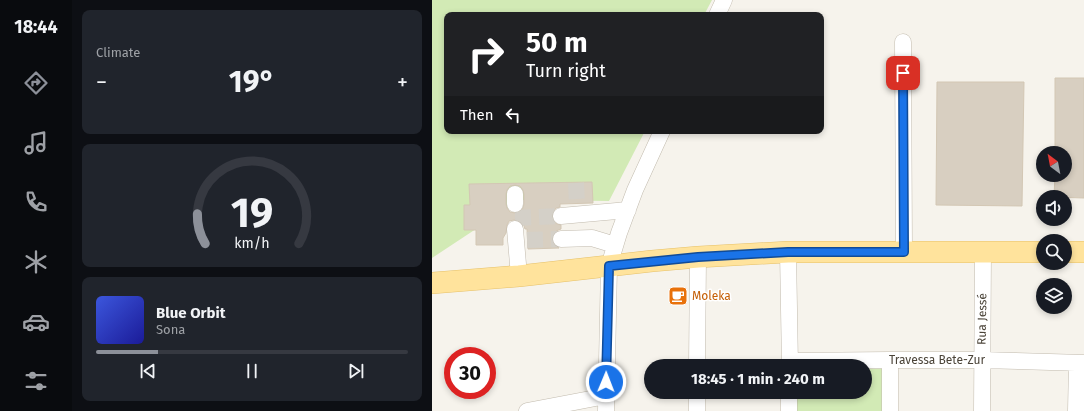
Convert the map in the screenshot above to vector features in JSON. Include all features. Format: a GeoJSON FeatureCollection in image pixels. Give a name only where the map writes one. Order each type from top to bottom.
{"type":"FeatureCollection","features":[{"type":"Feature","properties":{"kind":"main road"},"geometry":{"type":"LineString","coordinates":[[432,283],[519,276],[698,257],[788,252],[1036,252]]}},
{"type":"Feature","properties":{"kind":"main road"},"geometry":{"type":"LineString","coordinates":[[1072,252],[1084,252]]}},
{"type":"Feature","properties":{"kind":"street"},"geometry":{"type":"LineString","coordinates":[[718,12],[724,0]]}},
{"type":"Feature","properties":{"kind":"street"},"geometry":{"type":"LineString","coordinates":[[903,42],[904,252]]}},
{"type":"Feature","properties":{"kind":"street"},"geometry":{"type":"LineString","coordinates":[[527,411],[606,404],[609,266],[618,233],[635,190],[661,134]]}},
{"type":"Feature","properties":{"kind":"street"},"geometry":{"type":"LineString","coordinates":[[561,216],[578,209],[628,210]]}},
{"type":"Feature","properties":{"kind":"street"},"geometry":{"type":"LineString","coordinates":[[519,276],[520,237]]}},
{"type":"Feature","properties":{"kind":"street"},"geometry":{"type":"LineString","coordinates":[[561,239],[592,238],[615,245]]}},
{"type":"Feature","properties":{"kind":"street","name":"Rua Jessé"},"geometry":{"type":"LineString","coordinates":[[982,411],[981,360],[983,251]]}},
{"type":"Feature","properties":{"kind":"street"},"geometry":{"type":"LineString","coordinates":[[788,252],[790,359]]}},
{"type":"Feature","properties":{"kind":"street"},"geometry":{"type":"LineString","coordinates":[[697,359],[698,257]]}},
{"type":"Feature","properties":{"kind":"street"},"geometry":{"type":"LineString","coordinates":[[890,360],[890,411]]}},
{"type":"Feature","properties":{"kind":"street","name":"Travessa Bete-Zur"},"geometry":{"type":"LineString","coordinates":[[872,361],[981,360],[1080,363]]}},
{"type":"Feature","properties":{"kind":"street"},"geometry":{"type":"LineString","coordinates":[[1076,411],[1080,363]]}},
{"type":"Feature","properties":{"kind":"street"},"geometry":{"type":"LineString","coordinates":[[697,399],[697,411]]}},
{"type":"Feature","properties":{"kind":"street"},"geometry":{"type":"LineString","coordinates":[[789,411],[790,399]]}},
{"type":"Feature","properties":{"kind":"green space"},"geometry":{"type":"Polygon","coordinates":[[[432,0],[712,0],[706,12],[444,12],[444,134],[643,134],[609,201],[520,200],[432,258],[432,0]]]}},
{"type":"Feature","properties":{"kind":"green space"},"geometry":{"type":"Polygon","coordinates":[[[872,367],[887,367],[886,411],[794,411],[795,399],[872,399],[872,367]]]}},
{"type":"Feature","properties":{"kind":"building"},"geometry":{"type":"Polygon","coordinates":[[[1055,78],[1084,78],[1084,198],[1072,198],[1072,190],[1054,190],[1055,182],[1072,182],[1072,146],[1055,146],[1055,78]]]}},
{"type":"Feature","properties":{"kind":"building"},"geometry":{"type":"Polygon","coordinates":[[[937,82],[1024,82],[1022,206],[936,205],[937,82]]]}},
{"type":"Feature","properties":{"kind":"building"},"geometry":{"type":"Polygon","coordinates":[[[592,182],[593,203],[560,204],[560,207],[556,208],[552,216],[553,221],[561,225],[561,229],[553,234],[552,239],[553,244],[559,248],[528,249],[527,229],[525,229],[523,223],[519,220],[509,221],[503,238],[503,245],[476,245],[476,230],[464,230],[464,205],[470,205],[469,184],[592,182]],[[510,186],[507,190],[506,204],[510,212],[520,212],[523,208],[524,194],[520,186],[510,186]]]}},
{"type":"Feature","properties":{"kind":"tunnel"},"geometry":{"type":"LineString","coordinates":[[576,183],[577,203]]}},
{"type":"Feature","properties":{"kind":"tunnel"},"geometry":{"type":"LineString","coordinates":[[515,218],[561,216]]}},
{"type":"Feature","properties":{"kind":"tunnel"},"geometry":{"type":"LineString","coordinates":[[527,240],[561,239]]}},
{"type":"Feature","properties":{"kind":"place","name":"Moleka"},"geometry":{"type":"Point","coordinates":[678,296]}},
{"type":"Feature","properties":{"kind":"route"},"geometry":{"type":"LineString","coordinates":[[606,382],[609,266],[698,257],[788,252],[904,252],[903,73]]}}]}
